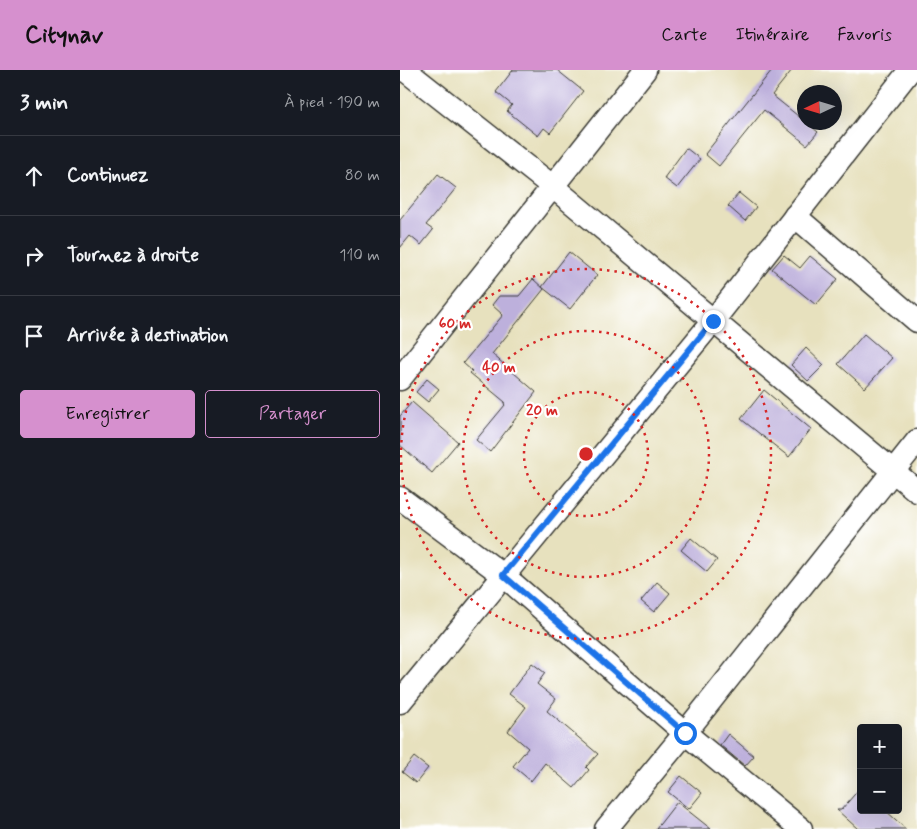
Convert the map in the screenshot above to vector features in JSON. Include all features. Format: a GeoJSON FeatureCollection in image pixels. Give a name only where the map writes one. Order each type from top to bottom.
{"type":"FeatureCollection","features":[{"type":"Feature","properties":{"kind":"street"},"geometry":{"type":"LineString","coordinates":[[405,70],[552,186],[917,491]]}},
{"type":"Feature","properties":{"kind":"street"},"geometry":{"type":"LineString","coordinates":[[400,379],[645,70]]}},
{"type":"Feature","properties":{"kind":"street"},"geometry":{"type":"LineString","coordinates":[[400,702],[713,321],[910,70]]}},
{"type":"Feature","properties":{"kind":"street"},"geometry":{"type":"LineString","coordinates":[[795,216],[917,321]]}},
{"type":"Feature","properties":{"kind":"street"},"geometry":{"type":"LineString","coordinates":[[606,829],[685,733],[917,441]]}},
{"type":"Feature","properties":{"kind":"street"},"geometry":{"type":"LineString","coordinates":[[400,498],[503,575],[685,733],[801,829]]}},
{"type":"Feature","properties":{"kind":"building"},"geometry":{"type":"Polygon","coordinates":[[[513,70],[557,70],[583,91],[550,133],[544,128],[538,136],[507,111],[512,105],[496,92],[513,70]]]}},
{"type":"Feature","properties":{"kind":"building"},"geometry":{"type":"Polygon","coordinates":[[[772,70],[792,70],[772,95],[797,115],[797,130],[816,130],[818,132],[807,145],[764,110],[719,166],[705,154],[772,70]]]}},
{"type":"Feature","properties":{"kind":"building"},"geometry":{"type":"Polygon","coordinates":[[[686,148],[700,159],[677,188],[664,178],[686,148]]]}},
{"type":"Feature","properties":{"kind":"building"},"geometry":{"type":"Polygon","coordinates":[[[438,174],[456,188],[426,225],[433,230],[421,245],[410,236],[400,248],[400,220],[438,174]]]}},
{"type":"Feature","properties":{"kind":"building"},"geometry":{"type":"Polygon","coordinates":[[[739,193],[756,207],[745,221],[728,206],[739,193]]]}},
{"type":"Feature","properties":{"kind":"building"},"geometry":{"type":"Polygon","coordinates":[[[569,252],[597,275],[570,309],[542,287],[569,252]]]}},
{"type":"Feature","properties":{"kind":"building"},"geometry":{"type":"Polygon","coordinates":[[[784,255],[800,268],[810,256],[838,279],[816,305],[772,269],[784,255]]]}},
{"type":"Feature","properties":{"kind":"building"},"geometry":{"type":"Polygon","coordinates":[[[533,279],[544,289],[492,354],[536,392],[490,452],[476,440],[505,405],[505,402],[470,373],[472,371],[463,363],[503,315],[492,305],[499,296],[519,296],[533,279]]]}},
{"type":"Feature","properties":{"kind":"building"},"geometry":{"type":"Polygon","coordinates":[[[864,334],[892,358],[865,388],[838,364],[864,334]]]}},
{"type":"Feature","properties":{"kind":"building"},"geometry":{"type":"Polygon","coordinates":[[[806,348],[824,365],[808,381],[791,365],[806,348]]]}},
{"type":"Feature","properties":{"kind":"building"},"geometry":{"type":"Polygon","coordinates":[[[427,379],[439,389],[428,402],[416,392],[427,379]]]}},
{"type":"Feature","properties":{"kind":"building"},"geometry":{"type":"Polygon","coordinates":[[[764,390],[811,429],[789,457],[741,419],[764,390]]]}},
{"type":"Feature","properties":{"kind":"building"},"geometry":{"type":"Polygon","coordinates":[[[412,402],[458,442],[432,473],[400,445],[400,416],[412,402]]]}},
{"type":"Feature","properties":{"kind":"building"},"geometry":{"type":"Polygon","coordinates":[[[691,538],[717,560],[707,572],[681,550],[691,538]]]}},
{"type":"Feature","properties":{"kind":"building"},"geometry":{"type":"Polygon","coordinates":[[[657,582],[670,593],[654,612],[641,601],[657,582]]]}},
{"type":"Feature","properties":{"kind":"building"},"geometry":{"type":"Polygon","coordinates":[[[532,663],[545,673],[537,684],[556,699],[547,711],[598,754],[586,767],[589,770],[574,788],[545,763],[531,781],[513,766],[528,748],[508,731],[526,707],[509,694],[532,663]]]}},
{"type":"Feature","properties":{"kind":"building"},"geometry":{"type":"Polygon","coordinates":[[[728,734],[754,756],[745,766],[720,745],[728,734]]]}},
{"type":"Feature","properties":{"kind":"building"},"geometry":{"type":"Polygon","coordinates":[[[414,757],[428,768],[416,783],[402,772],[414,757]]]}},
{"type":"Feature","properties":{"kind":"building"},"geometry":{"type":"Polygon","coordinates":[[[681,776],[702,793],[689,809],[668,792],[681,776]]]}},
{"type":"Feature","properties":{"kind":"building"},"geometry":{"type":"Polygon","coordinates":[[[857,792],[857,814],[889,814],[906,829],[858,829],[837,810],[841,810],[857,792]]]}},
{"type":"Feature","properties":{"kind":"building"},"geometry":{"type":"Polygon","coordinates":[[[677,802],[711,829],[656,829],[677,802]]]}},
{"type":"Feature","properties":{"kind":"route"},"geometry":{"type":"LineString","coordinates":[[685,733],[503,575],[713,321]]}}]}
